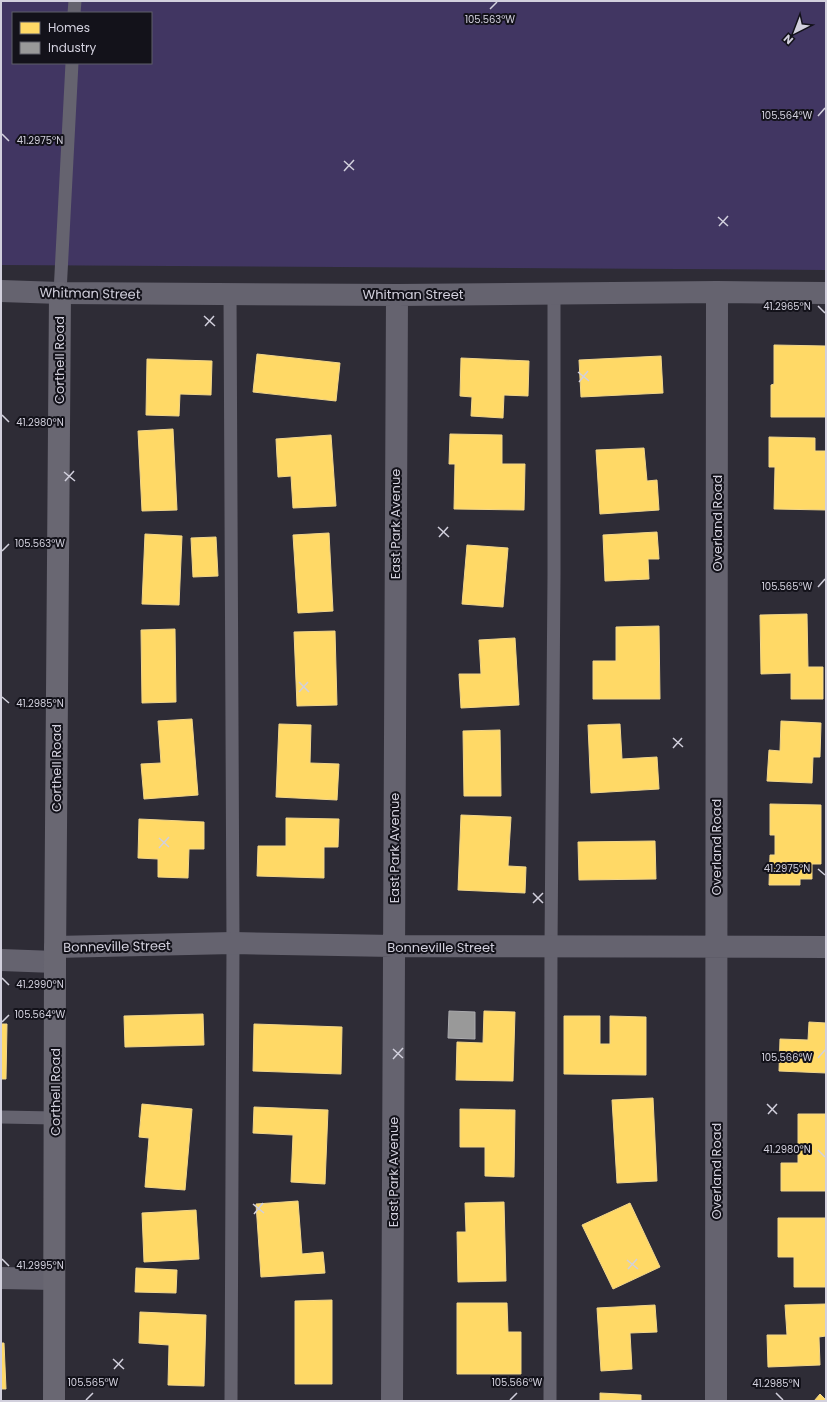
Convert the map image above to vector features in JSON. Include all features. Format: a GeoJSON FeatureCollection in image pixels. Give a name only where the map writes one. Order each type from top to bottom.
{"type":"FeatureCollection","features":[{"type":"Feature","properties":{"kind":"street","name":"Whitman Street"},"geometry":{"type":"LineString","coordinates":[[1,291],[60,293],[396,295],[716,292],[826,294]]}},
{"type":"Feature","properties":{"kind":"street","name":"Overland Road"},"geometry":{"type":"LineString","coordinates":[[716,292],[716,1401]]}},
{"type":"Feature","properties":{"kind":"street","name":"Corthell Road"},"geometry":{"type":"LineString","coordinates":[[54,1401],[55,955],[60,293]]}},
{"type":"Feature","properties":{"kind":"street","name":"East Park Avenue"},"geometry":{"type":"LineString","coordinates":[[392,1401],[396,295]]}},
{"type":"Feature","properties":{"kind":"street","name":"Bonneville Street"},"geometry":{"type":"LineString","coordinates":[[1,960],[233,943],[393,946],[716,948],[826,947]]}},
{"type":"Feature","properties":{"kind":"street"},"geometry":{"type":"LineString","coordinates":[[1,1278],[54,1279]]}},
{"type":"Feature","properties":{"kind":"lane"},"geometry":{"type":"LineString","coordinates":[[74,12],[75,1]]}},
{"type":"Feature","properties":{"kind":"lane","name":"Corthell Road"},"geometry":{"type":"LineString","coordinates":[[60,293],[72,64]]}},
{"type":"Feature","properties":{"kind":"lane"},"geometry":{"type":"LineString","coordinates":[[230,293],[233,943],[231,1401]]}},
{"type":"Feature","properties":{"kind":"lane"},"geometry":{"type":"LineString","coordinates":[[550,1401],[554,294]]}},
{"type":"Feature","properties":{"kind":"lane"},"geometry":{"type":"LineString","coordinates":[[1,1117],[55,1118]]}},
{"type":"Feature","properties":{"kind":"shaded area"},"geometry":{"type":"Polygon","coordinates":[[[1,1],[826,1],[826,270],[1,265],[1,1]]]}},
{"type":"Feature","properties":{"kind":"building: Homes"},"geometry":{"type":"Polygon","coordinates":[[[774,345],[826,346],[826,417],[771,417],[771,385],[774,384],[774,345]]]}},
{"type":"Feature","properties":{"kind":"building: Homes"},"geometry":{"type":"Polygon","coordinates":[[[257,354],[340,363],[336,401],[253,392],[257,354]]]}},
{"type":"Feature","properties":{"kind":"building: Homes"},"geometry":{"type":"Polygon","coordinates":[[[661,356],[663,393],[581,397],[579,360],[661,356]]]}},
{"type":"Feature","properties":{"kind":"building: Homes"},"geometry":{"type":"Polygon","coordinates":[[[461,358],[529,361],[528,396],[504,395],[503,418],[471,416],[472,397],[460,396],[461,358]]]}},
{"type":"Feature","properties":{"kind":"building: Homes"},"geometry":{"type":"Polygon","coordinates":[[[147,359],[212,361],[211,395],[180,394],[179,416],[146,415],[147,359]]]}},
{"type":"Feature","properties":{"kind":"building: Homes"},"geometry":{"type":"Polygon","coordinates":[[[173,429],[177,510],[142,511],[138,431],[173,429]]]}},
{"type":"Feature","properties":{"kind":"building: Homes"},"geometry":{"type":"Polygon","coordinates":[[[450,434],[502,435],[502,464],[525,464],[524,510],[454,509],[455,464],[449,464],[450,434]]]}},
{"type":"Feature","properties":{"kind":"building: Homes"},"geometry":{"type":"Polygon","coordinates":[[[331,435],[336,506],[293,508],[291,476],[278,477],[276,439],[331,435]]]}},
{"type":"Feature","properties":{"kind":"building: Homes"},"geometry":{"type":"Polygon","coordinates":[[[769,437],[815,438],[815,451],[826,451],[826,510],[774,509],[775,467],[769,467],[769,437]]]}},
{"type":"Feature","properties":{"kind":"building: Homes"},"geometry":{"type":"Polygon","coordinates":[[[644,448],[647,481],[657,480],[659,510],[600,514],[596,450],[644,448]]]}},
{"type":"Feature","properties":{"kind":"building: Homes"},"geometry":{"type":"Polygon","coordinates":[[[657,532],[659,559],[648,559],[649,579],[605,581],[603,535],[657,532]]]}},
{"type":"Feature","properties":{"kind":"building: Homes"},"geometry":{"type":"Polygon","coordinates":[[[329,533],[333,611],[298,613],[293,535],[329,533]]]}},
{"type":"Feature","properties":{"kind":"building: Homes"},"geometry":{"type":"Polygon","coordinates":[[[145,534],[182,536],[179,605],[142,604],[145,534]]]}},
{"type":"Feature","properties":{"kind":"building: Homes"},"geometry":{"type":"Polygon","coordinates":[[[216,537],[218,576],[193,577],[191,538],[216,537]]]}},
{"type":"Feature","properties":{"kind":"building: Homes"},"geometry":{"type":"Polygon","coordinates":[[[467,545],[508,548],[503,607],[462,604],[467,545]]]}},
{"type":"Feature","properties":{"kind":"building: Homes"},"geometry":{"type":"Polygon","coordinates":[[[807,614],[808,667],[823,667],[823,699],[791,699],[791,673],[761,674],[760,615],[807,614]]]}},
{"type":"Feature","properties":{"kind":"building: Homes"},"geometry":{"type":"Polygon","coordinates":[[[659,626],[660,699],[593,699],[593,661],[616,661],[616,627],[659,626]]]}},
{"type":"Feature","properties":{"kind":"building: Homes"},"geometry":{"type":"Polygon","coordinates":[[[175,629],[176,702],[142,703],[141,630],[175,629]]]}},
{"type":"Feature","properties":{"kind":"building: Homes"},"geometry":{"type":"Polygon","coordinates":[[[335,631],[337,705],[297,706],[294,632],[335,631]]]}},
{"type":"Feature","properties":{"kind":"building: Homes"},"geometry":{"type":"Polygon","coordinates":[[[515,638],[519,705],[461,708],[459,674],[481,674],[479,640],[515,638]]]}},
{"type":"Feature","properties":{"kind":"building: Homes"},"geometry":{"type":"Polygon","coordinates":[[[192,719],[198,795],[144,799],[141,764],[161,763],[158,721],[192,719]]]}},
{"type":"Feature","properties":{"kind":"building: Homes"},"geometry":{"type":"Polygon","coordinates":[[[781,721],[821,723],[820,757],[813,757],[812,783],[767,781],[769,750],[780,751],[781,721]]]}},
{"type":"Feature","properties":{"kind":"building: Homes"},"geometry":{"type":"Polygon","coordinates":[[[279,724],[311,725],[310,763],[339,764],[337,800],[276,797],[279,724]]]}},
{"type":"Feature","properties":{"kind":"building: Homes"},"geometry":{"type":"Polygon","coordinates":[[[620,724],[622,759],[657,757],[659,789],[591,793],[588,725],[620,724]]]}},
{"type":"Feature","properties":{"kind":"building: Homes"},"geometry":{"type":"Polygon","coordinates":[[[500,730],[501,796],[464,796],[463,731],[500,730]]]}},
{"type":"Feature","properties":{"kind":"building: Homes"},"geometry":{"type":"Polygon","coordinates":[[[770,804],[821,805],[821,864],[812,864],[812,879],[800,879],[800,885],[769,885],[770,855],[775,855],[775,835],[770,835],[770,804]]]}},
{"type":"Feature","properties":{"kind":"building: Homes"},"geometry":{"type":"Polygon","coordinates":[[[461,815],[511,817],[508,866],[526,867],[525,893],[458,890],[461,815]]]}},
{"type":"Feature","properties":{"kind":"building: Homes"},"geometry":{"type":"Polygon","coordinates":[[[286,818],[339,819],[338,847],[324,847],[324,878],[257,876],[258,846],[286,846],[286,818]]]}},
{"type":"Feature","properties":{"kind":"building: Homes"},"geometry":{"type":"Polygon","coordinates":[[[139,819],[204,822],[204,849],[189,849],[188,878],[158,877],[158,859],[138,858],[139,819]]]}},
{"type":"Feature","properties":{"kind":"building: Homes"},"geometry":{"type":"Polygon","coordinates":[[[655,841],[656,879],[579,880],[578,842],[655,841]]]}},
{"type":"Feature","properties":{"kind":"building: Homes"},"geometry":{"type":"Polygon","coordinates":[[[484,1011],[515,1012],[513,1081],[456,1080],[457,1042],[483,1043],[484,1011]]]}},
{"type":"Feature","properties":{"kind":"building: Homes"},"geometry":{"type":"Polygon","coordinates":[[[203,1014],[204,1045],[125,1047],[124,1016],[203,1014]]]}},
{"type":"Feature","properties":{"kind":"building: Homes"},"geometry":{"type":"Polygon","coordinates":[[[564,1016],[600,1016],[600,1044],[610,1044],[610,1016],[646,1017],[646,1075],[564,1074],[564,1016]]]}},
{"type":"Feature","properties":{"kind":"building: Homes"},"geometry":{"type":"Polygon","coordinates":[[[809,1022],[826,1023],[826,1073],[779,1071],[780,1039],[808,1040],[809,1022]]]}},
{"type":"Feature","properties":{"kind":"building: Homes"},"geometry":{"type":"Polygon","coordinates":[[[1,1024],[7,1024],[6,1079],[1,1079],[1,1024]]]}},
{"type":"Feature","properties":{"kind":"building: Homes"},"geometry":{"type":"Polygon","coordinates":[[[254,1024],[342,1027],[341,1074],[253,1071],[254,1024]]]}},
{"type":"Feature","properties":{"kind":"building: Homes"},"geometry":{"type":"Polygon","coordinates":[[[653,1098],[657,1181],[617,1183],[612,1100],[653,1098]]]}},
{"type":"Feature","properties":{"kind":"building: Homes"},"geometry":{"type":"Polygon","coordinates":[[[142,1104],[192,1109],[185,1190],[145,1187],[149,1138],[139,1137],[142,1104]]]}},
{"type":"Feature","properties":{"kind":"building: Homes"},"geometry":{"type":"Polygon","coordinates":[[[254,1107],[328,1110],[325,1184],[291,1182],[293,1135],[253,1133],[254,1107]]]}},
{"type":"Feature","properties":{"kind":"building: Homes"},"geometry":{"type":"Polygon","coordinates":[[[460,1109],[515,1110],[514,1177],[485,1176],[485,1147],[460,1147],[460,1109]]]}},
{"type":"Feature","properties":{"kind":"building: Homes"},"geometry":{"type":"Polygon","coordinates":[[[798,1114],[826,1114],[826,1191],[781,1191],[781,1163],[798,1163],[798,1114]]]}},
{"type":"Feature","properties":{"kind":"building: Homes"},"geometry":{"type":"Polygon","coordinates":[[[298,1201],[302,1254],[323,1252],[325,1273],[261,1277],[256,1204],[298,1201]]]}},
{"type":"Feature","properties":{"kind":"building: Homes"},"geometry":{"type":"Polygon","coordinates":[[[504,1202],[506,1281],[458,1282],[457,1232],[466,1232],[465,1203],[504,1202]]]}},
{"type":"Feature","properties":{"kind":"building: Homes"},"geometry":{"type":"Polygon","coordinates":[[[630,1203],[660,1267],[613,1289],[582,1225],[630,1203]]]}},
{"type":"Feature","properties":{"kind":"building: Homes"},"geometry":{"type":"Polygon","coordinates":[[[196,1210],[199,1259],[144,1262],[142,1213],[196,1210]]]}},
{"type":"Feature","properties":{"kind":"building: Homes"},"geometry":{"type":"Polygon","coordinates":[[[778,1218],[826,1218],[826,1287],[794,1287],[794,1257],[778,1257],[778,1218]]]}},
{"type":"Feature","properties":{"kind":"building: Homes"},"geometry":{"type":"Polygon","coordinates":[[[136,1268],[177,1270],[176,1293],[135,1292],[136,1268]]]}},
{"type":"Feature","properties":{"kind":"building: Homes"},"geometry":{"type":"Polygon","coordinates":[[[332,1300],[332,1384],[295,1384],[295,1301],[332,1300]]]}},
{"type":"Feature","properties":{"kind":"building: Homes"},"geometry":{"type":"Polygon","coordinates":[[[457,1303],[507,1303],[508,1332],[521,1332],[521,1374],[457,1374],[457,1303]]]}},
{"type":"Feature","properties":{"kind":"building: Homes"},"geometry":{"type":"Polygon","coordinates":[[[826,1304],[826,1336],[819,1337],[820,1365],[768,1367],[767,1335],[787,1335],[785,1305],[826,1304]]]}},
{"type":"Feature","properties":{"kind":"building: Homes"},"geometry":{"type":"Polygon","coordinates":[[[655,1305],[657,1332],[630,1333],[632,1369],[601,1371],[597,1308],[655,1305]]]}},
{"type":"Feature","properties":{"kind":"building: Homes"},"geometry":{"type":"Polygon","coordinates":[[[140,1312],[206,1315],[204,1386],[168,1385],[169,1345],[139,1343],[140,1312]]]}},
{"type":"Feature","properties":{"kind":"building: Homes"},"geometry":{"type":"Polygon","coordinates":[[[1,1343],[4,1343],[6,1389],[1,1389],[1,1343]]]}},
{"type":"Feature","properties":{"kind":"building: Homes"},"geometry":{"type":"Polygon","coordinates":[[[600,1393],[641,1395],[641,1401],[600,1401],[600,1393]]]}},
{"type":"Feature","properties":{"kind":"building: Homes"},"geometry":{"type":"Polygon","coordinates":[[[820,1394],[826,1401],[814,1401],[820,1394]]]}},
{"type":"Feature","properties":{"kind":"building: Industry"},"geometry":{"type":"Polygon","coordinates":[[[449,1011],[475,1012],[475,1039],[448,1038],[449,1011]]]}}]}
